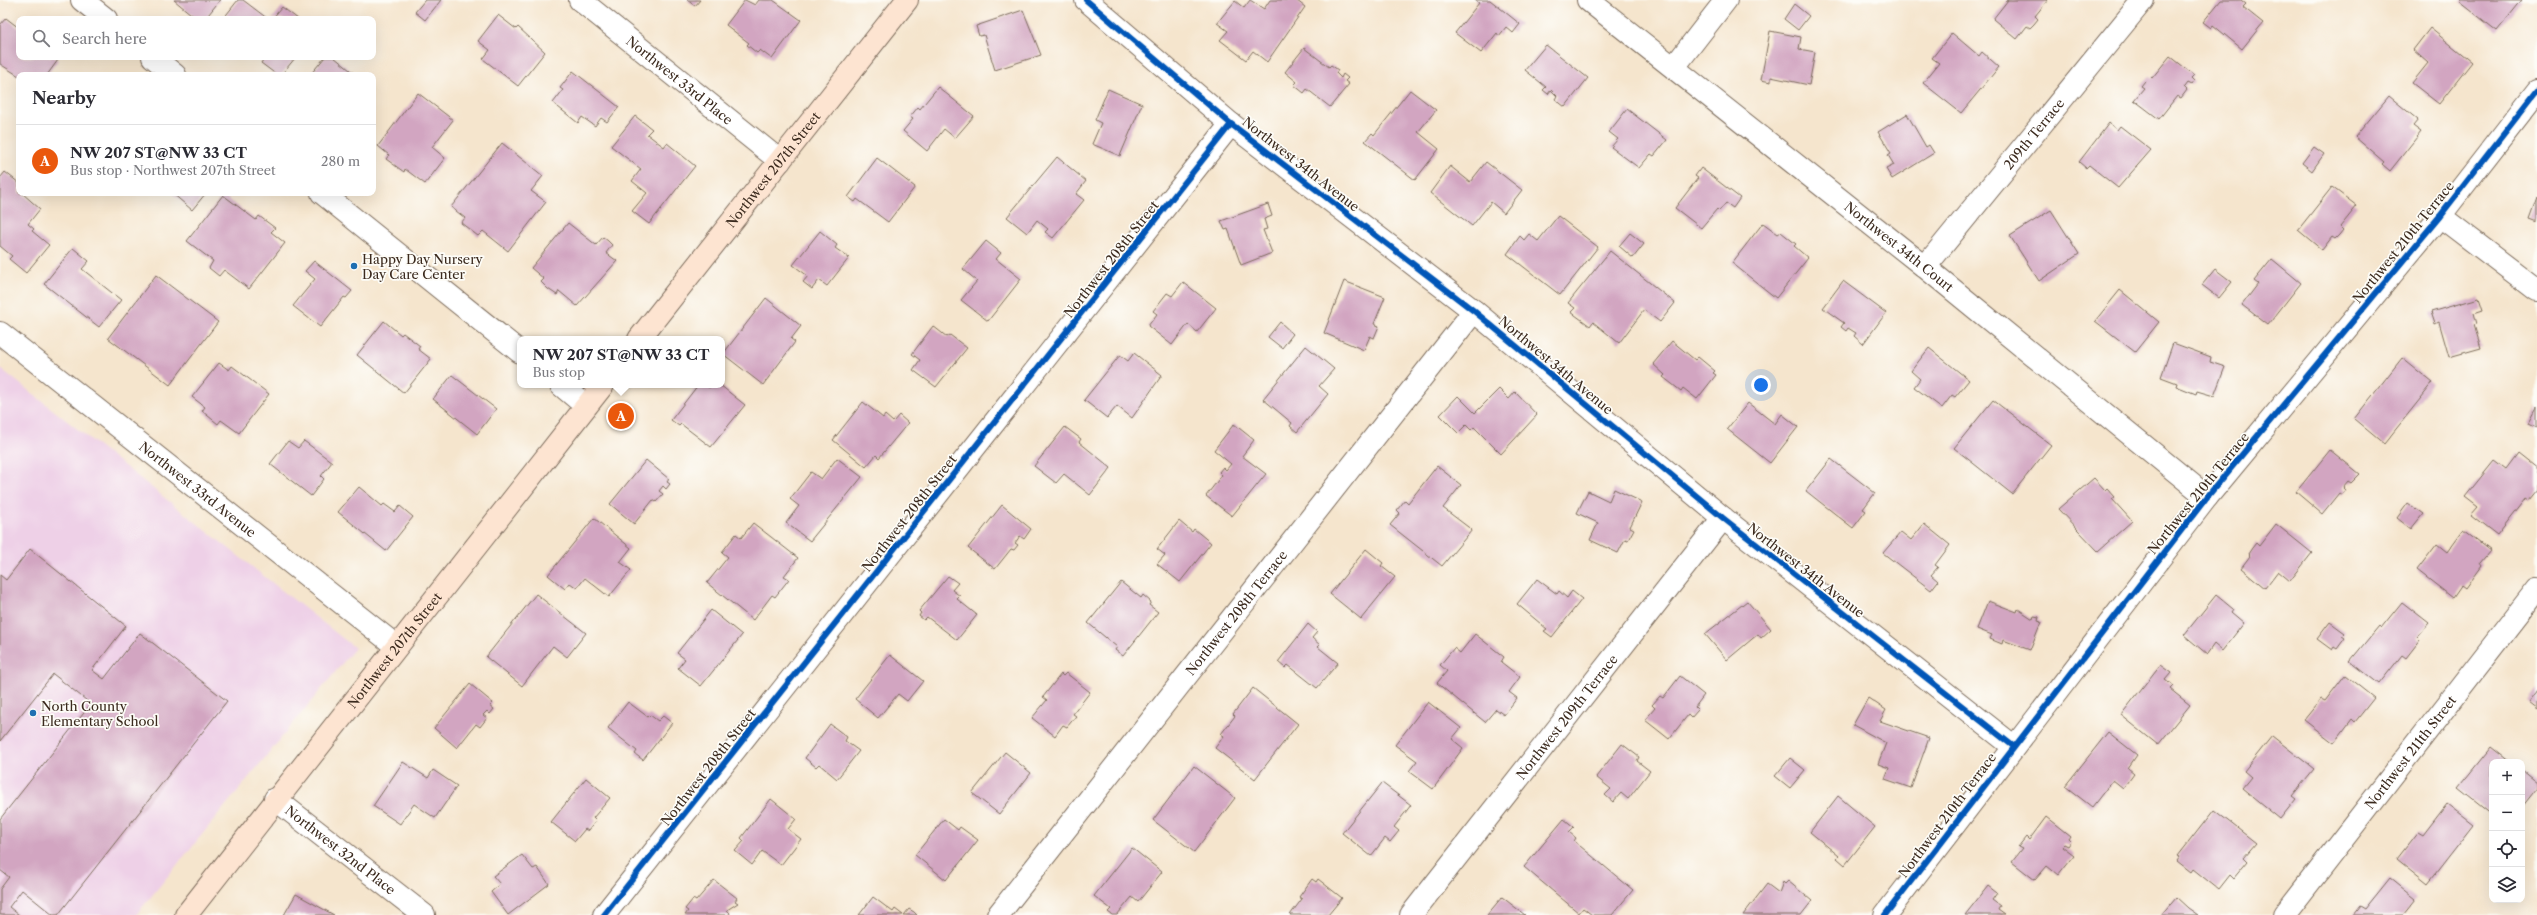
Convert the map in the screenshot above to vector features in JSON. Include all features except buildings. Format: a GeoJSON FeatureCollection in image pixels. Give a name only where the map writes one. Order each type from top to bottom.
{"type":"FeatureCollection","features":[{"type":"Feature","properties":{"kind":"street"},"geometry":{"type":"LineString","coordinates":[[82,0],[102,16]]}},
{"type":"Feature","properties":{"kind":"street","name":"Northwest 33rd Place"},"geometry":{"type":"LineString","coordinates":[[580,0],[780,161]]}},
{"type":"Feature","properties":{"kind":"street","name":"Northwest 207th Street"},"geometry":{"type":"LineString","coordinates":[[641,336],[907,0]]}},
{"type":"Feature","properties":{"kind":"street","name":"Northwest 34th Avenue"},"geometry":{"type":"LineString","coordinates":[[1086,0],[1231,124],[1474,311],[1723,518],[2014,746]]}},
{"type":"Feature","properties":{"kind":"street","name":"Northwest 34th Court"},"geometry":{"type":"LineString","coordinates":[[1588,0],[1925,267],[2207,497]]}},
{"type":"Feature","properties":{"kind":"street"},"geometry":{"type":"LineString","coordinates":[[1674,67],[1726,0]]}},
{"type":"Feature","properties":{"kind":"street","name":"209th Terrace"},"geometry":{"type":"LineString","coordinates":[[1925,267],[2143,0]]}},
{"type":"Feature","properties":{"kind":"street"},"geometry":{"type":"LineString","coordinates":[[157,60],[172,72]]}},
{"type":"Feature","properties":{"kind":"street","name":"Northwest 210th Terrace"},"geometry":{"type":"LineString","coordinates":[[1885,915],[2207,497],[2440,216],[2537,92]]}},
{"type":"Feature","properties":{"kind":"street","name":"Northwest 208th Street"},"geometry":{"type":"LineString","coordinates":[[604,915],[1231,124]]}},
{"type":"Feature","properties":{"kind":"street"},"geometry":{"type":"LineString","coordinates":[[326,196],[517,350]]}},
{"type":"Feature","properties":{"kind":"street"},"geometry":{"type":"LineString","coordinates":[[2440,216],[2537,290]]}},
{"type":"Feature","properties":{"kind":"street","name":"Northwest 208th Terrace"},"geometry":{"type":"LineString","coordinates":[[998,915],[1474,311]]}},
{"type":"Feature","properties":{"kind":"street","name":"Northwest 33rd Avenue"},"geometry":{"type":"LineString","coordinates":[[0,333],[396,646]]}},
{"type":"Feature","properties":{"kind":"street"},"geometry":{"type":"LineString","coordinates":[[565,388],[586,406]]}},
{"type":"Feature","properties":{"kind":"street","name":"Northwest 207th Street"},"geometry":{"type":"LineString","coordinates":[[186,915],[275,799],[600,388]]}},
{"type":"Feature","properties":{"kind":"street","name":"Northwest 209th Terrace"},"geometry":{"type":"LineString","coordinates":[[1411,915],[1723,518]]}},
{"type":"Feature","properties":{"kind":"street","name":"Northwest 211th Street"},"geometry":{"type":"LineString","coordinates":[[2284,915],[2537,589]]}},
{"type":"Feature","properties":{"kind":"street","name":"Northwest 32nd Place"},"geometry":{"type":"LineString","coordinates":[[275,799],[424,915]]}},
{"type":"Feature","properties":{"kind":"shaded area"},"geometry":{"type":"Polygon","coordinates":[[[0,368],[355,648],[136,915],[0,915],[0,368]]]}},
{"type":"Feature","properties":{"kind":"cycle path"},"geometry":{"type":"LineString","coordinates":[[1086,0],[1231,124],[1474,311],[1723,518],[2013,746]]}},
{"type":"Feature","properties":{"kind":"cycle path"},"geometry":{"type":"LineString","coordinates":[[1885,915],[2207,497],[2440,216],[2537,91]]}},
{"type":"Feature","properties":{"kind":"cycle path"},"geometry":{"type":"LineString","coordinates":[[604,915],[1231,124]]}},
{"type":"Feature","properties":{"kind":"place","name":"Happy Day Nursery Day Care Center"},"geometry":{"type":"Point","coordinates":[354,266]}},
{"type":"Feature","properties":{"kind":"place","name":"NW 207 ST@NW 33 CT"},"geometry":{"type":"Point","coordinates":[621,416]}},
{"type":"Feature","properties":{"kind":"place","name":"North County Elementary School"},"geometry":{"type":"Point","coordinates":[33,713]}}]}
